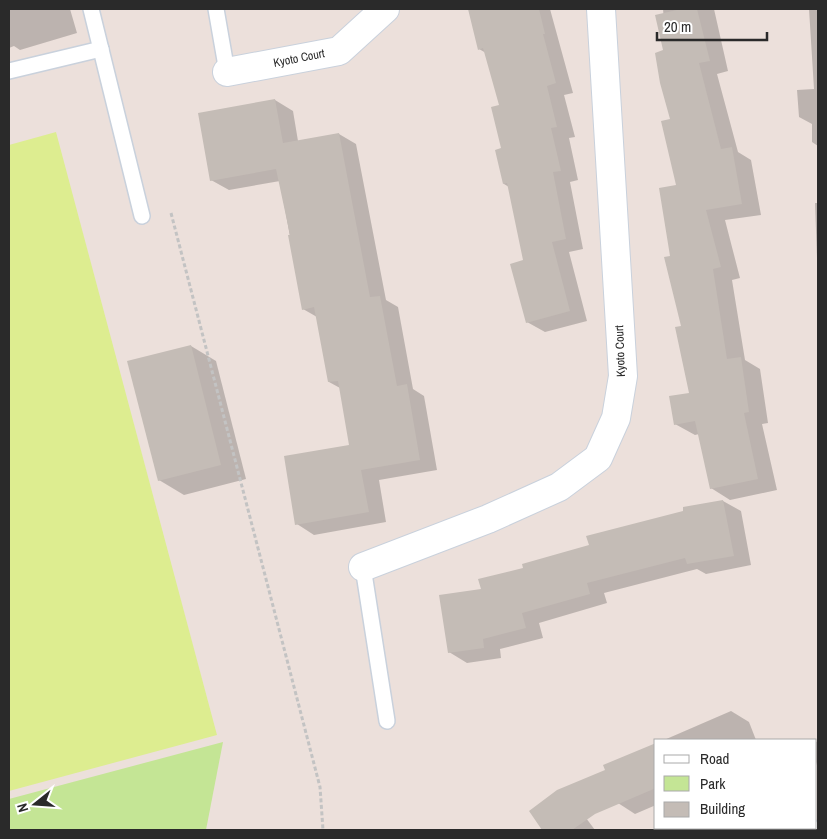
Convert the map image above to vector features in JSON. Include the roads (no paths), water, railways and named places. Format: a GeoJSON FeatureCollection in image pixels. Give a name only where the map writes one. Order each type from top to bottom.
{"type":"FeatureCollection","features":[{"type":"Feature","properties":{"kind":"street","name":"Kyoto Court"},"geometry":{"type":"LineString","coordinates":[[227,72],[339,51],[385,9]]}},
{"type":"Feature","properties":{"kind":"street","name":"Kyoto Court"},"geometry":{"type":"LineString","coordinates":[[363,567],[488,519],[559,487],[598,458],[616,418],[623,376],[601,9]]}},
{"type":"Feature","properties":{"kind":"lane"},"geometry":{"type":"LineString","coordinates":[[91,9],[142,216]]}},
{"type":"Feature","properties":{"kind":"lane"},"geometry":{"type":"LineString","coordinates":[[216,9],[227,72]]}},
{"type":"Feature","properties":{"kind":"lane"},"geometry":{"type":"LineString","coordinates":[[9,71],[101,49]]}},
{"type":"Feature","properties":{"kind":"lane"},"geometry":{"type":"LineString","coordinates":[[363,567],[387,721]]}}]}
